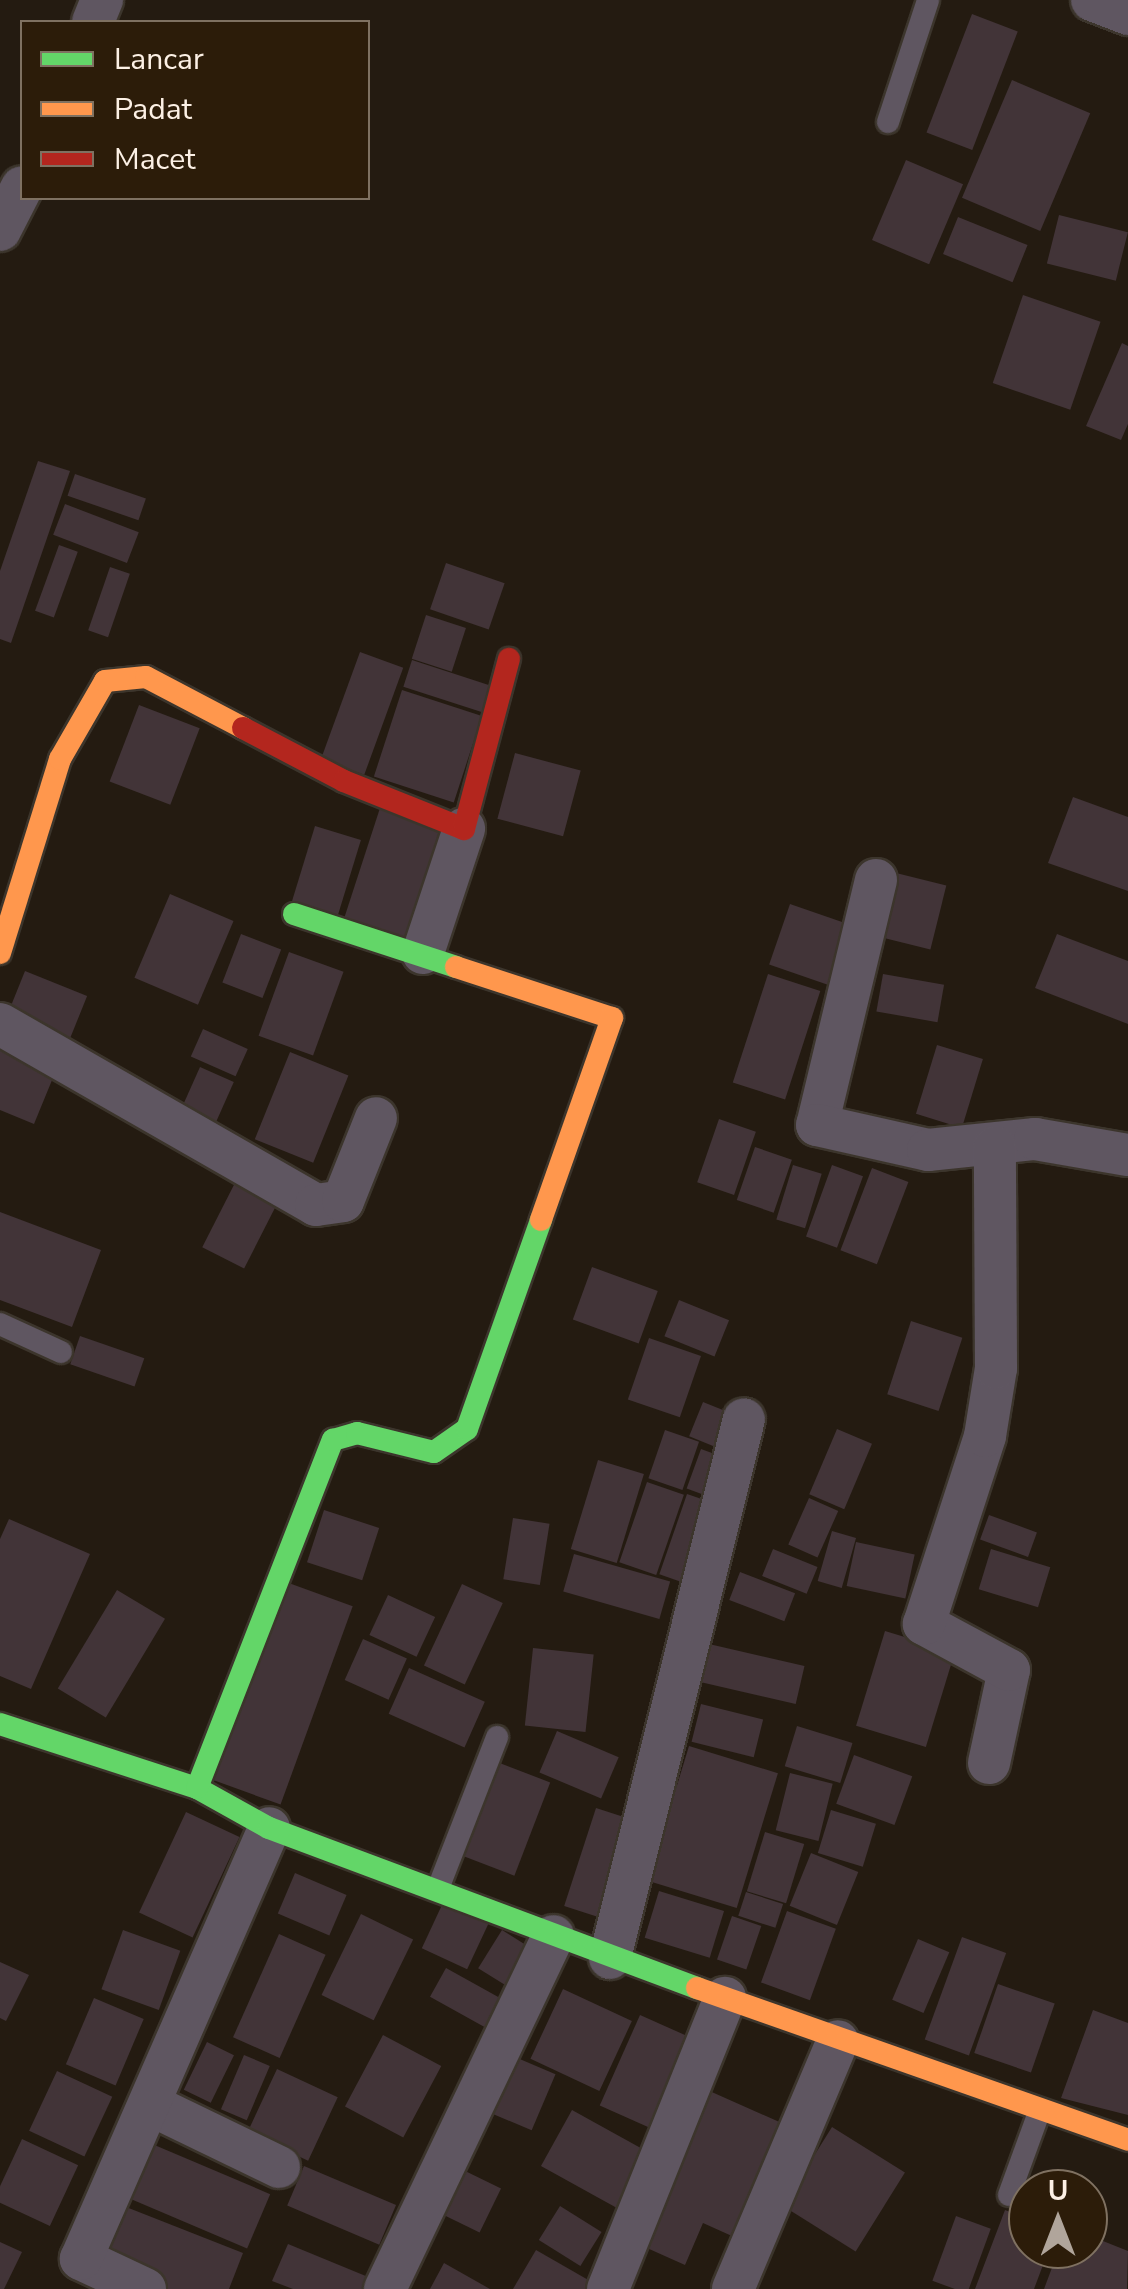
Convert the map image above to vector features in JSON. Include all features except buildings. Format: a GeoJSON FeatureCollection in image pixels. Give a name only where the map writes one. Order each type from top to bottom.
{"type":"FeatureCollection","features":[{"type":"Feature","properties":{"kind":"street"},"geometry":{"type":"LineString","coordinates":[[1092,0],[1128,14]]}},
{"type":"Feature","properties":{"kind":"street"},"geometry":{"type":"LineString","coordinates":[[0,230],[20,190]]}},
{"type":"Feature","properties":{"kind":"street"},"geometry":{"type":"LineString","coordinates":[[424,953],[464,829],[509,658]]}},
{"type":"Feature","properties":{"kind":"street"},"geometry":{"type":"LineString","coordinates":[[0,952],[72,730],[105,681],[124,674],[185,694],[344,780],[464,829]]}},
{"type":"Feature","properties":{"kind":"street"},"geometry":{"type":"LineString","coordinates":[[876,880],[817,1125],[928,1150],[1012,1143],[1128,1155]]}},
{"type":"Feature","properties":{"kind":"street"},"geometry":{"type":"LineString","coordinates":[[197,1788],[334,1440],[357,1433],[434,1452],[467,1428],[609,1041],[612,1018],[424,953],[294,914]]}},
{"type":"Feature","properties":{"kind":"street"},"geometry":{"type":"LineString","coordinates":[[0,1024],[316,1204],[343,1201],[376,1118]]}},
{"type":"Feature","properties":{"kind":"street"},"geometry":{"type":"LineString","coordinates":[[989,1763],[1009,1670],[924,1624],[985,1436],[996,1368],[1012,1143]]}},
{"type":"Feature","properties":{"kind":"street"},"geometry":{"type":"LineString","coordinates":[[610,1958],[744,1419]]}},
{"type":"Feature","properties":{"kind":"street"},"geometry":{"type":"LineString","coordinates":[[0,1724],[197,1788],[269,1828],[440,1886],[610,1958],[838,2042],[1041,2106],[1128,2140]]}},
{"type":"Feature","properties":{"kind":"street"},"geometry":{"type":"LineString","coordinates":[[145,2289],[73,2274],[153,2106],[269,1828]]}},
{"type":"Feature","properties":{"kind":"street"},"geometry":{"type":"LineString","coordinates":[[385,2289],[553,1936]]}},
{"type":"Feature","properties":{"kind":"street"},"geometry":{"type":"LineString","coordinates":[[608,2289],[726,1998]]}},
{"type":"Feature","properties":{"kind":"street"},"geometry":{"type":"LineString","coordinates":[[733,2289],[838,2042]]}},
{"type":"Feature","properties":{"kind":"street"},"geometry":{"type":"LineString","coordinates":[[153,2106],[280,2167]]}},
{"type":"Feature","properties":{"kind":"lane"},"geometry":{"type":"LineString","coordinates":[[888,122],[928,0]]}},
{"type":"Feature","properties":{"kind":"lane"},"geometry":{"type":"LineString","coordinates":[[0,1324],[61,1352]]}},
{"type":"Feature","properties":{"kind":"lane"},"geometry":{"type":"LineString","coordinates":[[440,1886],[497,1737]]}},
{"type":"Feature","properties":{"kind":"lane"},"geometry":{"type":"LineString","coordinates":[[1018,2169],[1041,2106]]}},
{"type":"Feature","properties":{"kind":"traffic: fast"},"geometry":{"type":"LineString","coordinates":[[294,914],[456,967]]}},
{"type":"Feature","properties":{"kind":"traffic: fast"},"geometry":{"type":"LineString","coordinates":[[197,1788],[333,1440],[357,1433],[434,1452],[467,1429],[541,1220]]}},
{"type":"Feature","properties":{"kind":"traffic: fast"},"geometry":{"type":"LineString","coordinates":[[0,1724],[197,1788],[269,1828],[697,1988]]}},
{"type":"Feature","properties":{"kind":"traffic: slow"},"geometry":{"type":"LineString","coordinates":[[0,953],[60,759],[105,681],[146,677],[243,728]]}},
{"type":"Feature","properties":{"kind":"traffic: slow"},"geometry":{"type":"LineString","coordinates":[[456,967],[612,1018],[541,1220]]}},
{"type":"Feature","properties":{"kind":"traffic: slow"},"geometry":{"type":"LineString","coordinates":[[697,1988],[1128,2140]]}},
{"type":"Feature","properties":{"kind":"traffic: jam"},"geometry":{"type":"LineString","coordinates":[[243,728],[344,781],[464,829],[509,659]]}}]}
